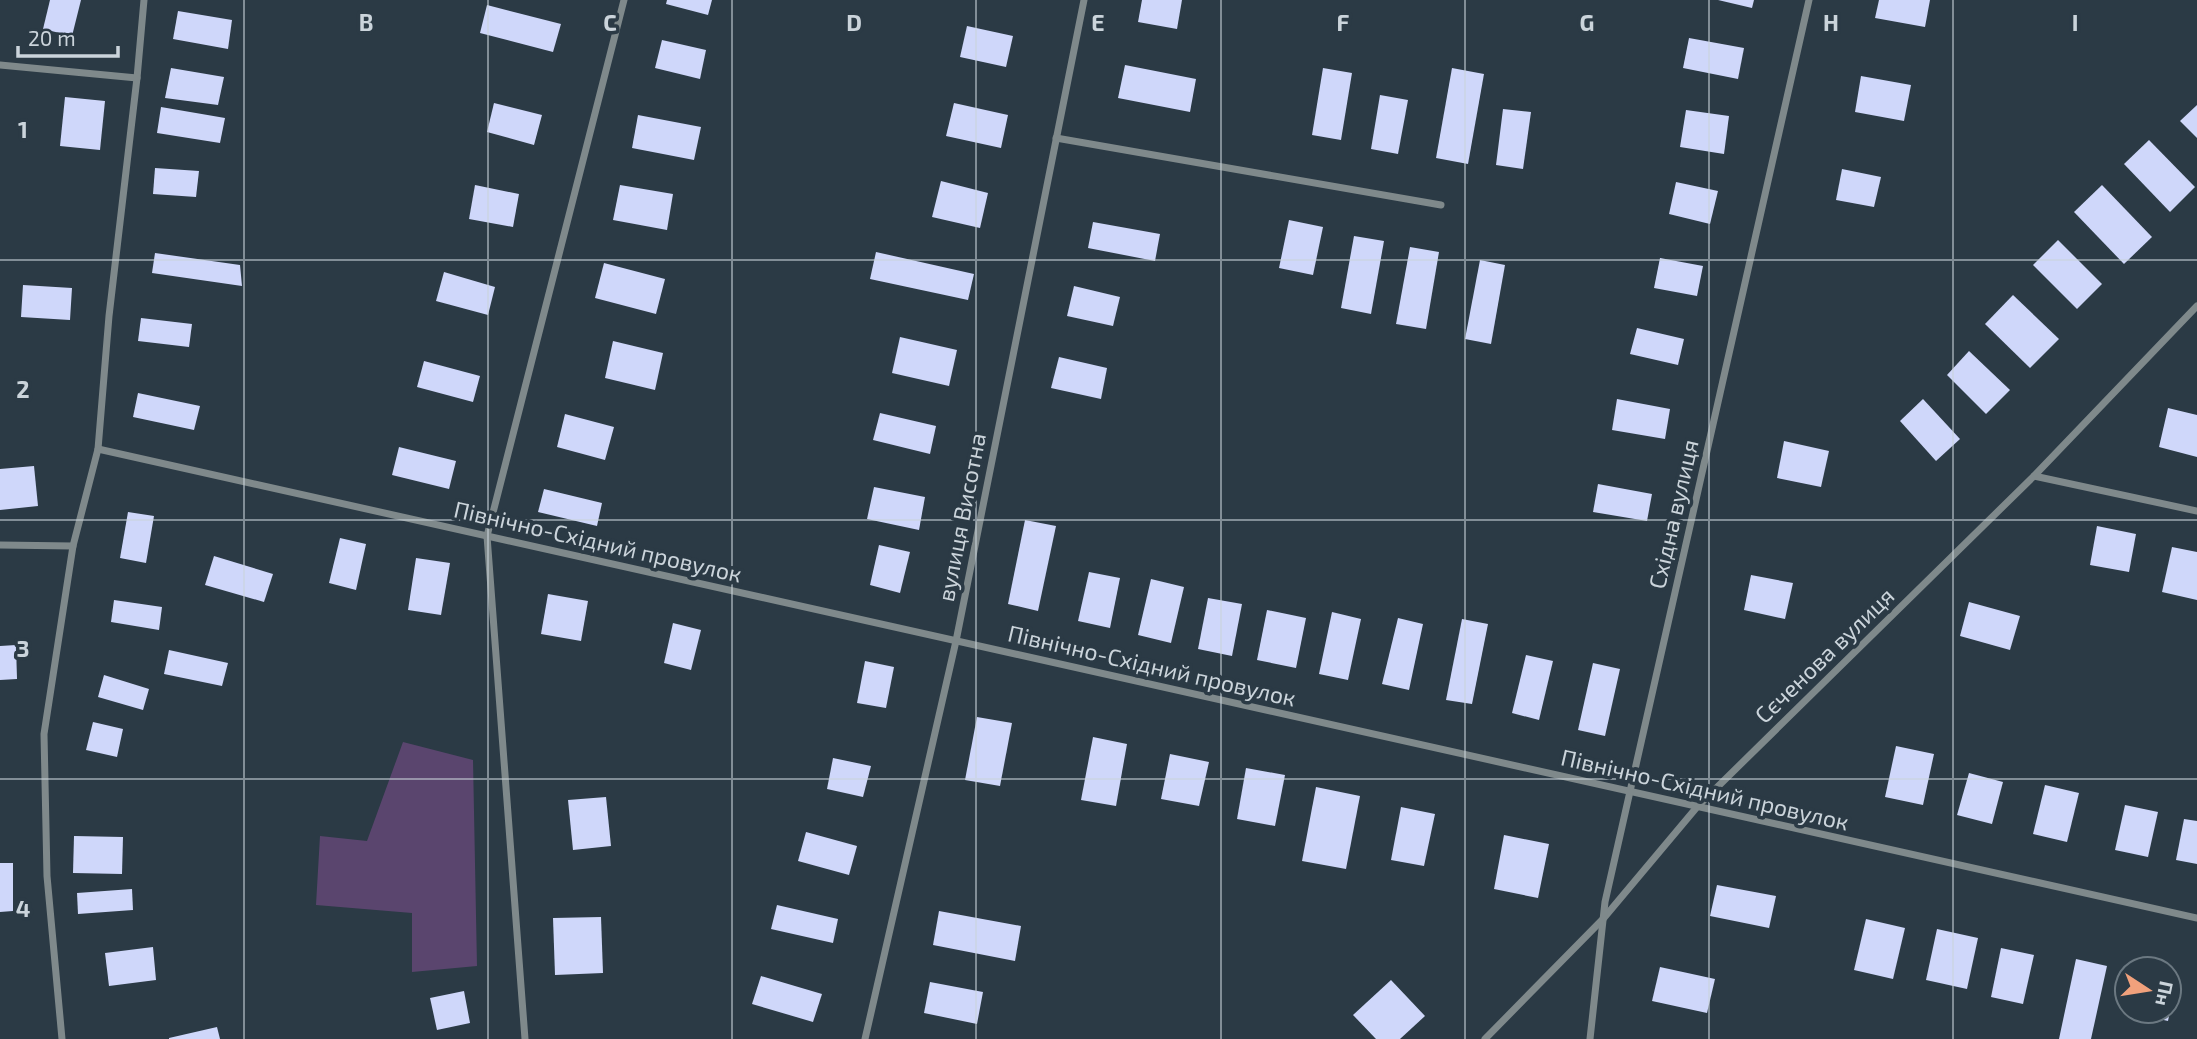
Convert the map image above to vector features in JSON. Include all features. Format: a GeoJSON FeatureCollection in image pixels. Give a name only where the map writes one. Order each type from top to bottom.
{"type":"FeatureCollection","features":[{"type":"Feature","properties":{"kind":"street"},"geometry":{"type":"LineString","coordinates":[[62,1039],[47,876],[44,734],[73,547],[98,449],[109,316],[144,0]]}},
{"type":"Feature","properties":{"kind":"street"},"geometry":{"type":"LineString","coordinates":[[525,1039],[487,536],[624,0]]}},
{"type":"Feature","properties":{"kind":"street","name":"вулиця Висотна"},"geometry":{"type":"LineString","coordinates":[[865,1039],[956,641],[1084,0]]}},
{"type":"Feature","properties":{"kind":"street","name":"Східна вулиця"},"geometry":{"type":"LineString","coordinates":[[1590,1039],[1603,919],[1809,0]]}},
{"type":"Feature","properties":{"kind":"street"},"geometry":{"type":"LineString","coordinates":[[0,65],[137,78]]}},
{"type":"Feature","properties":{"kind":"street"},"geometry":{"type":"LineString","coordinates":[[1056,138],[1441,205]]}},
{"type":"Feature","properties":{"kind":"street","name":"Сєченова вулиця"},"geometry":{"type":"LineString","coordinates":[[1485,1039],[1603,919],[1697,807],[2034,476],[2197,306]]}},
{"type":"Feature","properties":{"kind":"street","name":"Північно-Східний провулок"},"geometry":{"type":"LineString","coordinates":[[98,449],[2197,918]]}},
{"type":"Feature","properties":{"kind":"street"},"geometry":{"type":"LineString","coordinates":[[2034,476],[2197,511]]}},
{"type":"Feature","properties":{"kind":"street"},"geometry":{"type":"LineString","coordinates":[[0,545],[73,547]]}},
{"type":"Feature","properties":{"kind":"shaded area"},"geometry":{"type":"Polygon","coordinates":[[[403,742],[473,760],[477,966],[412,972],[412,913],[316,905],[320,836],[367,841],[403,742]]]}},
{"type":"Feature","properties":{"kind":"building"},"geometry":{"type":"Polygon","coordinates":[[[50,0],[81,0],[72,36],[43,29],[50,0]]]}},
{"type":"Feature","properties":{"kind":"building"},"geometry":{"type":"Polygon","coordinates":[[[667,0],[712,0],[708,15],[666,4],[667,0]]]}},
{"type":"Feature","properties":{"kind":"building"},"geometry":{"type":"Polygon","coordinates":[[[1142,0],[1182,0],[1177,29],[1138,22],[1142,0]]]}},
{"type":"Feature","properties":{"kind":"building"},"geometry":{"type":"Polygon","coordinates":[[[1718,0],[1754,0],[1752,8],[1718,0]]]}},
{"type":"Feature","properties":{"kind":"building"},"geometry":{"type":"Polygon","coordinates":[[[1879,0],[1930,0],[1925,27],[1875,18],[1879,0]]]}},
{"type":"Feature","properties":{"kind":"building"},"geometry":{"type":"Polygon","coordinates":[[[487,5],[561,24],[553,52],[480,33],[487,5]]]}},
{"type":"Feature","properties":{"kind":"building"},"geometry":{"type":"Polygon","coordinates":[[[178,11],[232,20],[228,49],[173,39],[178,11]]]}},
{"type":"Feature","properties":{"kind":"building"},"geometry":{"type":"Polygon","coordinates":[[[967,26],[1013,36],[1006,67],[960,57],[967,26]]]}},
{"type":"Feature","properties":{"kind":"building"},"geometry":{"type":"Polygon","coordinates":[[[1689,38],[1744,48],[1738,79],[1683,68],[1689,38]]]}},
{"type":"Feature","properties":{"kind":"building"},"geometry":{"type":"Polygon","coordinates":[[[662,40],[706,50],[700,79],[655,68],[662,40]]]}},
{"type":"Feature","properties":{"kind":"building"},"geometry":{"type":"Polygon","coordinates":[[[1125,65],[1196,79],[1190,112],[1118,98],[1125,65]]]}},
{"type":"Feature","properties":{"kind":"building"},"geometry":{"type":"Polygon","coordinates":[[[171,68],[224,77],[218,105],[165,98],[171,68]]]}},
{"type":"Feature","properties":{"kind":"building"},"geometry":{"type":"Polygon","coordinates":[[[1323,68],[1352,73],[1341,140],[1312,135],[1323,68]]]}},
{"type":"Feature","properties":{"kind":"building"},"geometry":{"type":"Polygon","coordinates":[[[1452,68],[1484,74],[1468,164],[1436,158],[1452,68]]]}},
{"type":"Feature","properties":{"kind":"building"},"geometry":{"type":"Polygon","coordinates":[[[1861,76],[1911,85],[1904,121],[1855,112],[1861,76]]]}},
{"type":"Feature","properties":{"kind":"building"},"geometry":{"type":"Polygon","coordinates":[[[1380,95],[1408,100],[1398,154],[1371,149],[1380,95]]]}},
{"type":"Feature","properties":{"kind":"building"},"geometry":{"type":"Polygon","coordinates":[[[65,97],[105,101],[100,150],[60,146],[65,97]]]}},
{"type":"Feature","properties":{"kind":"building"},"geometry":{"type":"Polygon","coordinates":[[[494,103],[542,115],[534,145],[487,132],[494,103]]]}},
{"type":"Feature","properties":{"kind":"building"},"geometry":{"type":"Polygon","coordinates":[[[954,103],[1008,115],[1001,148],[946,136],[954,103]]]}},
{"type":"Feature","properties":{"kind":"building"},"geometry":{"type":"Polygon","coordinates":[[[2197,105],[2197,138],[2180,121],[2197,105]]]}},
{"type":"Feature","properties":{"kind":"building"},"geometry":{"type":"Polygon","coordinates":[[[161,107],[225,118],[220,143],[157,133],[161,107]]]}},
{"type":"Feature","properties":{"kind":"building"},"geometry":{"type":"Polygon","coordinates":[[[1503,109],[1531,112],[1523,169],[1496,165],[1503,109]]]}},
{"type":"Feature","properties":{"kind":"building"},"geometry":{"type":"Polygon","coordinates":[[[1686,110],[1729,116],[1724,154],[1680,147],[1686,110]]]}},
{"type":"Feature","properties":{"kind":"building"},"geometry":{"type":"Polygon","coordinates":[[[638,115],[701,127],[694,160],[632,148],[638,115]]]}},
{"type":"Feature","properties":{"kind":"building"},"geometry":{"type":"Polygon","coordinates":[[[2149,140],[2195,187],[2170,212],[2124,164],[2149,140]]]}},
{"type":"Feature","properties":{"kind":"building"},"geometry":{"type":"Polygon","coordinates":[[[155,168],[199,171],[196,197],[153,194],[155,168]]]}},
{"type":"Feature","properties":{"kind":"building"},"geometry":{"type":"Polygon","coordinates":[[[1842,169],[1881,177],[1874,207],[1836,200],[1842,169]]]}},
{"type":"Feature","properties":{"kind":"building"},"geometry":{"type":"Polygon","coordinates":[[[941,181],[988,193],[980,228],[932,217],[941,181]]]}},
{"type":"Feature","properties":{"kind":"building"},"geometry":{"type":"Polygon","coordinates":[[[1676,182],[1718,191],[1710,224],[1669,214],[1676,182]]]}},
{"type":"Feature","properties":{"kind":"building"},"geometry":{"type":"Polygon","coordinates":[[[475,185],[519,194],[513,227],[469,219],[475,185]]]}},
{"type":"Feature","properties":{"kind":"building"},"geometry":{"type":"Polygon","coordinates":[[[620,185],[673,194],[667,230],[613,220],[620,185]]]}},
{"type":"Feature","properties":{"kind":"building"},"geometry":{"type":"Polygon","coordinates":[[[2102,185],[2152,237],[2124,264],[2074,212],[2102,185]]]}},
{"type":"Feature","properties":{"kind":"building"},"geometry":{"type":"Polygon","coordinates":[[[1289,220],[1323,227],[1313,275],[1279,268],[1289,220]]]}},
{"type":"Feature","properties":{"kind":"building"},"geometry":{"type":"Polygon","coordinates":[[[1093,222],[1160,234],[1155,261],[1088,248],[1093,222]]]}},
{"type":"Feature","properties":{"kind":"building"},"geometry":{"type":"Polygon","coordinates":[[[1354,236],[1384,241],[1371,314],[1341,308],[1354,236]]]}},
{"type":"Feature","properties":{"kind":"building"},"geometry":{"type":"Polygon","coordinates":[[[2058,240],[2102,284],[2077,309],[2033,265],[2058,240]]]}},
{"type":"Feature","properties":{"kind":"building"},"geometry":{"type":"Polygon","coordinates":[[[1410,247],[1439,252],[1426,329],[1396,324],[1410,247]]]}},
{"type":"Feature","properties":{"kind":"building"},"geometry":{"type":"Polygon","coordinates":[[[876,252],[974,274],[968,300],[870,279],[876,252]]]}},
{"type":"Feature","properties":{"kind":"building"},"geometry":{"type":"Polygon","coordinates":[[[155,253],[240,265],[242,286],[152,273],[155,253]]]}},
{"type":"Feature","properties":{"kind":"building"},"geometry":{"type":"Polygon","coordinates":[[[1660,258],[1703,266],[1697,296],[1654,288],[1660,258]]]}},
{"type":"Feature","properties":{"kind":"building"},"geometry":{"type":"Polygon","coordinates":[[[1480,260],[1505,265],[1491,344],[1465,339],[1480,260]]]}},
{"type":"Feature","properties":{"kind":"building"},"geometry":{"type":"Polygon","coordinates":[[[604,263],[665,279],[656,314],[595,298],[604,263]]]}},
{"type":"Feature","properties":{"kind":"building"},"geometry":{"type":"Polygon","coordinates":[[[444,272],[495,287],[488,315],[436,301],[444,272]]]}},
{"type":"Feature","properties":{"kind":"building"},"geometry":{"type":"Polygon","coordinates":[[[23,285],[72,288],[70,320],[21,317],[23,285]]]}},
{"type":"Feature","properties":{"kind":"building"},"geometry":{"type":"Polygon","coordinates":[[[1074,286],[1120,297],[1113,326],[1067,316],[1074,286]]]}},
{"type":"Feature","properties":{"kind":"building"},"geometry":{"type":"Polygon","coordinates":[[[2013,295],[2059,339],[2030,368],[1985,324],[2013,295]]]}},
{"type":"Feature","properties":{"kind":"building"},"geometry":{"type":"Polygon","coordinates":[[[141,318],[192,324],[189,347],[138,341],[141,318]]]}},
{"type":"Feature","properties":{"kind":"building"},"geometry":{"type":"Polygon","coordinates":[[[1637,328],[1684,339],[1678,365],[1630,354],[1637,328]]]}},
{"type":"Feature","properties":{"kind":"building"},"geometry":{"type":"Polygon","coordinates":[[[900,337],[957,350],[949,386],[892,373],[900,337]]]}},
{"type":"Feature","properties":{"kind":"building"},"geometry":{"type":"Polygon","coordinates":[[[613,341],[663,353],[655,390],[605,378],[613,341]]]}},
{"type":"Feature","properties":{"kind":"building"},"geometry":{"type":"Polygon","coordinates":[[[1969,351],[2010,390],[1986,414],[1947,375],[1969,351]]]}},
{"type":"Feature","properties":{"kind":"building"},"geometry":{"type":"Polygon","coordinates":[[[1059,357],[1107,368],[1101,399],[1051,388],[1059,357]]]}},
{"type":"Feature","properties":{"kind":"building"},"geometry":{"type":"Polygon","coordinates":[[[424,361],[480,376],[473,402],[417,387],[424,361]]]}},
{"type":"Feature","properties":{"kind":"building"},"geometry":{"type":"Polygon","coordinates":[[[138,393],[200,406],[194,430],[133,417],[138,393]]]}},
{"type":"Feature","properties":{"kind":"building"},"geometry":{"type":"Polygon","coordinates":[[[1617,399],[1670,409],[1665,439],[1612,430],[1617,399]]]}},
{"type":"Feature","properties":{"kind":"building"},"geometry":{"type":"Polygon","coordinates":[[[1923,399],[1960,439],[1936,461],[1900,421],[1923,399]]]}},
{"type":"Feature","properties":{"kind":"building"},"geometry":{"type":"Polygon","coordinates":[[[2168,408],[2197,415],[2197,457],[2159,447],[2168,408]]]}},
{"type":"Feature","properties":{"kind":"building"},"geometry":{"type":"Polygon","coordinates":[[[880,413],[936,426],[930,454],[873,440],[880,413]]]}},
{"type":"Feature","properties":{"kind":"building"},"geometry":{"type":"Polygon","coordinates":[[[565,414],[614,427],[605,460],[557,447],[565,414]]]}},
{"type":"Feature","properties":{"kind":"building"},"geometry":{"type":"Polygon","coordinates":[[[1784,441],[1829,451],[1821,487],[1777,478],[1784,441]]]}},
{"type":"Feature","properties":{"kind":"building"},"geometry":{"type":"Polygon","coordinates":[[[399,447],[456,461],[449,489],[392,475],[399,447]]]}},
{"type":"Feature","properties":{"kind":"building"},"geometry":{"type":"Polygon","coordinates":[[[34,466],[38,506],[0,510],[0,469],[34,466]]]}},
{"type":"Feature","properties":{"kind":"building"},"geometry":{"type":"Polygon","coordinates":[[[1598,484],[1652,494],[1647,521],[1593,512],[1598,484]]]}},
{"type":"Feature","properties":{"kind":"building"},"geometry":{"type":"Polygon","coordinates":[[[874,487],[925,497],[919,530],[867,519],[874,487]]]}},
{"type":"Feature","properties":{"kind":"building"},"geometry":{"type":"Polygon","coordinates":[[[544,489],[602,503],[597,526],[538,512],[544,489]]]}},
{"type":"Feature","properties":{"kind":"building"},"geometry":{"type":"Polygon","coordinates":[[[128,512],[154,516],[146,563],[120,558],[128,512]]]}},
{"type":"Feature","properties":{"kind":"building"},"geometry":{"type":"Polygon","coordinates":[[[1025,520],[1056,526],[1038,611],[1008,604],[1025,520]]]}},
{"type":"Feature","properties":{"kind":"building"},"geometry":{"type":"Polygon","coordinates":[[[2097,526],[2136,534],[2129,572],[2090,565],[2097,526]]]}},
{"type":"Feature","properties":{"kind":"building"},"geometry":{"type":"Polygon","coordinates":[[[340,538],[366,544],[356,590],[329,583],[340,538]]]}},
{"type":"Feature","properties":{"kind":"building"},"geometry":{"type":"Polygon","coordinates":[[[879,545],[910,552],[900,593],[870,585],[879,545]]]}},
{"type":"Feature","properties":{"kind":"building"},"geometry":{"type":"Polygon","coordinates":[[[2172,547],[2197,552],[2197,600],[2162,592],[2172,547]]]}},
{"type":"Feature","properties":{"kind":"building"},"geometry":{"type":"Polygon","coordinates":[[[214,556],[273,574],[264,602],[205,585],[214,556]]]}},
{"type":"Feature","properties":{"kind":"building"},"geometry":{"type":"Polygon","coordinates":[[[416,558],[450,563],[441,615],[408,610],[416,558]]]}},
{"type":"Feature","properties":{"kind":"building"},"geometry":{"type":"Polygon","coordinates":[[[1089,572],[1120,578],[1110,628],[1078,621],[1089,572]]]}},
{"type":"Feature","properties":{"kind":"building"},"geometry":{"type":"Polygon","coordinates":[[[1751,575],[1793,583],[1785,619],[1744,610],[1751,575]]]}},
{"type":"Feature","properties":{"kind":"building"},"geometry":{"type":"Polygon","coordinates":[[[1151,579],[1184,587],[1171,643],[1138,635],[1151,579]]]}},
{"type":"Feature","properties":{"kind":"building"},"geometry":{"type":"Polygon","coordinates":[[[548,594],[588,601],[581,641],[541,634],[548,594]]]}},
{"type":"Feature","properties":{"kind":"building"},"geometry":{"type":"Polygon","coordinates":[[[1208,598],[1242,604],[1232,656],[1198,649],[1208,598]]]}},
{"type":"Feature","properties":{"kind":"building"},"geometry":{"type":"Polygon","coordinates":[[[114,600],[162,607],[159,630],[111,622],[114,600]]]}},
{"type":"Feature","properties":{"kind":"building"},"geometry":{"type":"Polygon","coordinates":[[[1969,602],[2020,616],[2010,650],[1960,636],[1969,602]]]}},
{"type":"Feature","properties":{"kind":"building"},"geometry":{"type":"Polygon","coordinates":[[[1267,610],[1306,618],[1296,668],[1257,660],[1267,610]]]}},
{"type":"Feature","properties":{"kind":"building"},"geometry":{"type":"Polygon","coordinates":[[[1332,612],[1361,619],[1348,680],[1319,674],[1332,612]]]}},
{"type":"Feature","properties":{"kind":"building"},"geometry":{"type":"Polygon","coordinates":[[[1398,618],[1423,624],[1409,690],[1382,684],[1398,618]]]}},
{"type":"Feature","properties":{"kind":"building"},"geometry":{"type":"Polygon","coordinates":[[[1462,619],[1488,624],[1472,704],[1446,700],[1462,619]]]}},
{"type":"Feature","properties":{"kind":"building"},"geometry":{"type":"Polygon","coordinates":[[[673,623],[701,630],[691,670],[664,663],[673,623]]]}},
{"type":"Feature","properties":{"kind":"building"},"geometry":{"type":"Polygon","coordinates":[[[16,645],[17,679],[0,680],[0,646],[16,645]]]}},
{"type":"Feature","properties":{"kind":"building"},"geometry":{"type":"Polygon","coordinates":[[[169,650],[228,663],[222,686],[164,674],[169,650]]]}},
{"type":"Feature","properties":{"kind":"building"},"geometry":{"type":"Polygon","coordinates":[[[1526,655],[1553,661],[1539,720],[1512,713],[1526,655]]]}},
{"type":"Feature","properties":{"kind":"building"},"geometry":{"type":"Polygon","coordinates":[[[865,661],[894,667],[886,708],[857,703],[865,661]]]}},
{"type":"Feature","properties":{"kind":"building"},"geometry":{"type":"Polygon","coordinates":[[[1593,663],[1620,669],[1605,736],[1578,730],[1593,663]]]}},
{"type":"Feature","properties":{"kind":"building"},"geometry":{"type":"Polygon","coordinates":[[[104,675],[149,689],[143,710],[98,697],[104,675]]]}},
{"type":"Feature","properties":{"kind":"building"},"geometry":{"type":"Polygon","coordinates":[[[977,717],[1012,723],[1000,786],[965,780],[977,717]]]}},
{"type":"Feature","properties":{"kind":"building"},"geometry":{"type":"Polygon","coordinates":[[[93,722],[123,729],[117,757],[86,750],[93,722]]]}},
{"type":"Feature","properties":{"kind":"building"},"geometry":{"type":"Polygon","coordinates":[[[1093,737],[1127,744],[1116,806],[1081,800],[1093,737]]]}},
{"type":"Feature","properties":{"kind":"building"},"geometry":{"type":"Polygon","coordinates":[[[1896,746],[1934,754],[1923,805],[1885,797],[1896,746]]]}},
{"type":"Feature","properties":{"kind":"building"},"geometry":{"type":"Polygon","coordinates":[[[1170,754],[1209,762],[1199,806],[1161,799],[1170,754]]]}},
{"type":"Feature","properties":{"kind":"building"},"geometry":{"type":"Polygon","coordinates":[[[833,758],[871,766],[863,797],[827,789],[833,758]]]}},
{"type":"Feature","properties":{"kind":"building"},"geometry":{"type":"Polygon","coordinates":[[[1246,768],[1285,775],[1275,826],[1237,819],[1246,768]]]}},
{"type":"Feature","properties":{"kind":"building"},"geometry":{"type":"Polygon","coordinates":[[[1969,773],[2003,782],[1992,824],[1957,815],[1969,773]]]}},
{"type":"Feature","properties":{"kind":"building"},"geometry":{"type":"Polygon","coordinates":[[[2045,785],[2079,793],[2067,842],[2033,834],[2045,785]]]}},
{"type":"Feature","properties":{"kind":"building"},"geometry":{"type":"Polygon","coordinates":[[[1316,787],[1360,796],[1346,869],[1302,861],[1316,787]]]}},
{"type":"Feature","properties":{"kind":"building"},"geometry":{"type":"Polygon","coordinates":[[[606,797],[611,846],[573,850],[568,800],[606,797]]]}},
{"type":"Feature","properties":{"kind":"building"},"geometry":{"type":"Polygon","coordinates":[[[2125,805],[2158,812],[2148,857],[2115,850],[2125,805]]]}},
{"type":"Feature","properties":{"kind":"building"},"geometry":{"type":"Polygon","coordinates":[[[1401,807],[1435,814],[1424,866],[1391,860],[1401,807]]]}},
{"type":"Feature","properties":{"kind":"building"},"geometry":{"type":"Polygon","coordinates":[[[2184,819],[2197,821],[2197,864],[2176,860],[2184,819]]]}},
{"type":"Feature","properties":{"kind":"building"},"geometry":{"type":"Polygon","coordinates":[[[806,832],[857,846],[849,875],[798,861],[806,832]]]}},
{"type":"Feature","properties":{"kind":"building"},"geometry":{"type":"Polygon","coordinates":[[[1504,835],[1549,844],[1538,898],[1494,889],[1504,835]]]}},
{"type":"Feature","properties":{"kind":"building"},"geometry":{"type":"Polygon","coordinates":[[[74,836],[123,837],[122,874],[73,873],[74,836]]]}},
{"type":"Feature","properties":{"kind":"building"},"geometry":{"type":"Polygon","coordinates":[[[0,863],[13,863],[13,911],[0,912],[0,863]]]}},
{"type":"Feature","properties":{"kind":"building"},"geometry":{"type":"Polygon","coordinates":[[[1717,885],[1776,896],[1769,928],[1710,916],[1717,885]]]}},
{"type":"Feature","properties":{"kind":"building"},"geometry":{"type":"Polygon","coordinates":[[[132,889],[133,910],[78,914],[77,893],[132,889]]]}},
{"type":"Feature","properties":{"kind":"building"},"geometry":{"type":"Polygon","coordinates":[[[777,905],[838,919],[833,943],[771,929],[777,905]]]}},
{"type":"Feature","properties":{"kind":"building"},"geometry":{"type":"Polygon","coordinates":[[[939,911],[1021,926],[1015,961],[933,945],[939,911]]]}},
{"type":"Feature","properties":{"kind":"building"},"geometry":{"type":"Polygon","coordinates":[[[601,917],[603,973],[555,975],[553,918],[601,917]]]}},
{"type":"Feature","properties":{"kind":"building"},"geometry":{"type":"Polygon","coordinates":[[[1866,919],[1905,928],[1893,979],[1854,970],[1866,919]]]}},
{"type":"Feature","properties":{"kind":"building"},"geometry":{"type":"Polygon","coordinates":[[[1937,929],[1978,938],[1967,989],[1926,980],[1937,929]]]}},
{"type":"Feature","properties":{"kind":"building"},"geometry":{"type":"Polygon","coordinates":[[[153,947],[156,980],[109,986],[105,953],[153,947]]]}},
{"type":"Feature","properties":{"kind":"building"},"geometry":{"type":"Polygon","coordinates":[[[2001,948],[2034,955],[2023,1004],[1991,997],[2001,948]]]}},
{"type":"Feature","properties":{"kind":"building"},"geometry":{"type":"Polygon","coordinates":[[[2076,959],[2107,966],[2091,1039],[2059,1039],[2076,959]]]}},
{"type":"Feature","properties":{"kind":"building"},"geometry":{"type":"Polygon","coordinates":[[[1660,967],[1715,979],[1707,1013],[1652,1001],[1660,967]]]}},
{"type":"Feature","properties":{"kind":"building"},"geometry":{"type":"Polygon","coordinates":[[[761,976],[822,994],[813,1022],[752,1004],[761,976]]]}},
{"type":"Feature","properties":{"kind":"building"},"geometry":{"type":"Polygon","coordinates":[[[1391,980],[1425,1016],[1400,1039],[1376,1039],[1353,1015],[1391,980]]]}},
{"type":"Feature","properties":{"kind":"building"},"geometry":{"type":"Polygon","coordinates":[[[930,982],[983,992],[977,1024],[924,1013],[930,982]]]}},
{"type":"Feature","properties":{"kind":"building"},"geometry":{"type":"Polygon","coordinates":[[[464,991],[470,1023],[437,1030],[430,998],[464,991]]]}},
{"type":"Feature","properties":{"kind":"building"},"geometry":{"type":"Polygon","coordinates":[[[217,1027],[220,1039],[169,1039],[169,1038],[217,1027]]]}}]}
